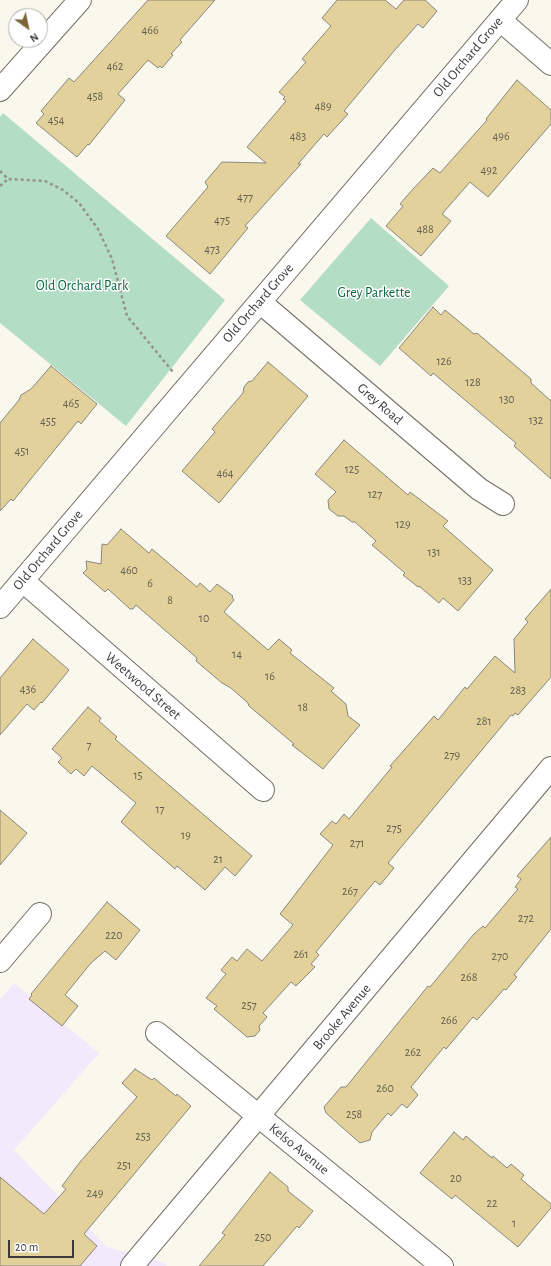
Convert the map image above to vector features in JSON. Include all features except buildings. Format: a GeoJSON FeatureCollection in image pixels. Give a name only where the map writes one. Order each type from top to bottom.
{"type":"FeatureCollection","features":[{"type":"Feature","properties":{"kind":"street"},"geometry":{"type":"LineString","coordinates":[[0,90],[80,0]]}},
{"type":"Feature","properties":{"kind":"street","name":"Old Orchard Grove"},"geometry":{"type":"LineString","coordinates":[[0,607],[517,0]]}},
{"type":"Feature","properties":{"kind":"street"},"geometry":{"type":"LineString","coordinates":[[500,20],[551,64]]}},
{"type":"Feature","properties":{"kind":"street","name":"Grey Road"},"geometry":{"type":"LineString","coordinates":[[260,302],[479,489],[503,504]]}},
{"type":"Feature","properties":{"kind":"street","name":"Weetwood Street"},"geometry":{"type":"LineString","coordinates":[[23,581],[263,790]]}},
{"type":"Feature","properties":{"kind":"street","name":"Brooke Avenue"},"geometry":{"type":"LineString","coordinates":[[132,1266],[551,768]]}},
{"type":"Feature","properties":{"kind":"street"},"geometry":{"type":"LineString","coordinates":[[0,961],[40,914]]}},
{"type":"Feature","properties":{"kind":"street","name":"Kelso Avenue"},"geometry":{"type":"LineString","coordinates":[[157,1033],[442,1266]]}},
{"type":"Feature","properties":{"kind":"path"},"geometry":{"type":"LineString","coordinates":[[0,172],[8,179],[45,181],[63,190],[79,203],[98,229],[112,259],[127,316],[186,387]]}},
{"type":"Feature","properties":{"kind":"path"},"geometry":{"type":"LineString","coordinates":[[0,186],[8,179]]}},
{"type":"Feature","properties":{"kind":"shaded area"},"geometry":{"type":"Polygon","coordinates":[[[14,983],[99,1053],[14,1150],[107,1247],[163,1262],[167,1266],[0,1266],[0,999],[14,983]]]}},
{"type":"Feature","properties":{"kind":"green space","name":"Old Orchard Park"},"geometry":{"type":"Polygon","coordinates":[[[3,113],[225,300],[126,426],[0,323],[0,117],[3,113]]]}},
{"type":"Feature","properties":{"kind":"green space","name":"Grey Parkette"},"geometry":{"type":"Polygon","coordinates":[[[371,218],[449,286],[380,366],[300,300],[371,218]]]}}]}
